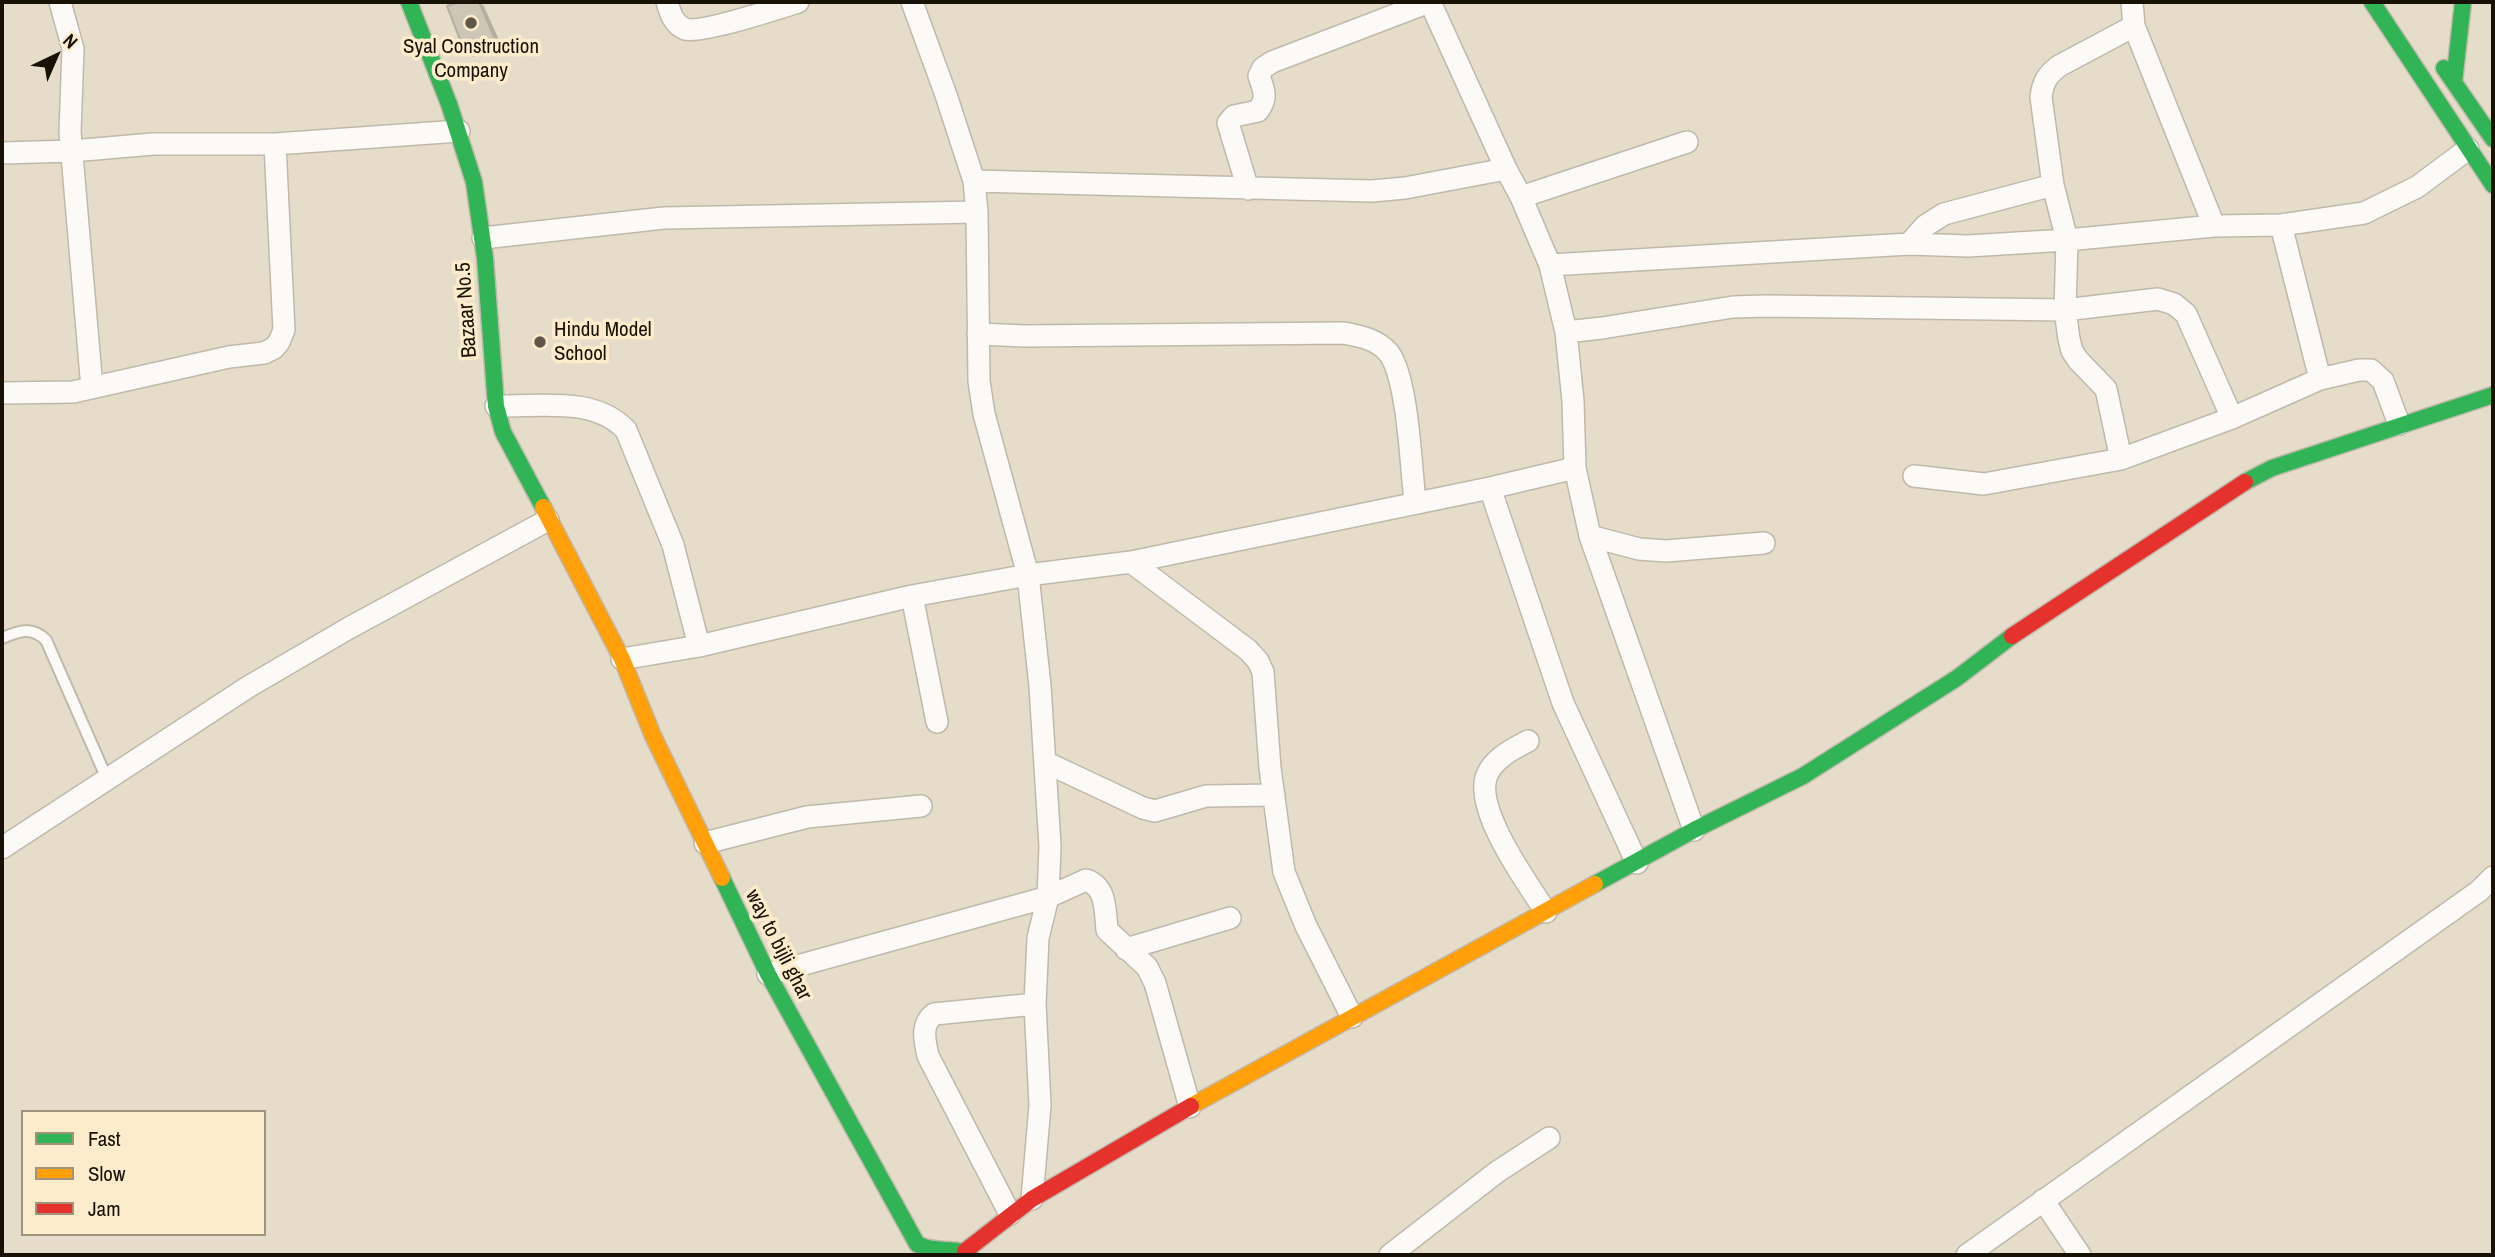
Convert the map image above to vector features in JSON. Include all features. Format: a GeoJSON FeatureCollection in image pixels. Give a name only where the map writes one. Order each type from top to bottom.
{"type":"FeatureCollection","features":[{"type":"Feature","properties":{"kind":"main road"},"geometry":{"type":"LineString","coordinates":[[2372,2],[2493,185]]}},
{"type":"Feature","properties":{"kind":"main road"},"geometry":{"type":"LineString","coordinates":[[2454,82],[2463,2]]}},
{"type":"Feature","properties":{"kind":"main road","name":"Bazaar No.5"},"geometry":{"type":"LineString","coordinates":[[414,3],[473,178],[483,238],[496,406],[503,432],[595,604]]}},
{"type":"Feature","properties":{"kind":"main road"},"geometry":{"type":"LineString","coordinates":[[2439,59],[2493,139]]}},
{"type":"Feature","properties":{"kind":"main road"},"geometry":{"type":"LineString","coordinates":[[967,1253],[1010,1214],[1032,1199],[1190,1107],[1693,830],[1803,776],[1935,692],[2031,623],[2235,487],[2272,468],[2493,395]]}},
{"type":"Feature","properties":{"kind":"main road","name":"way to bijli ghar"},"geometry":{"type":"LineString","coordinates":[[595,604],[622,659],[653,736],[768,974],[917,1244],[925,1250],[954,1249],[967,1253]]}},
{"type":"Feature","properties":{"kind":"street"},"geometry":{"type":"LineString","coordinates":[[60,2],[74,49],[70,132],[92,388]]}},
{"type":"Feature","properties":{"kind":"street"},"geometry":{"type":"LineString","coordinates":[[667,2],[672,17],[680,27],[688,30],[798,2]]}},
{"type":"Feature","properties":{"kind":"street"},"geometry":{"type":"LineString","coordinates":[[912,2],[974,181],[977,212],[979,381],[984,414],[1027,575],[1040,686],[1050,846],[1048,897],[1038,938],[1035,1004],[1040,1105],[1032,1199]]}},
{"type":"Feature","properties":{"kind":"street"},"geometry":{"type":"LineString","coordinates":[[1248,189],[1228,123],[1234,116],[1258,111],[1264,102],[1259,76],[1263,68],[1272,62],[1430,2],[1550,265],[1566,332],[1573,401],[1575,468],[1590,536],[1693,830]]}},
{"type":"Feature","properties":{"kind":"street"},"geometry":{"type":"LineString","coordinates":[[2133,2],[2134,26],[2214,226]]}},
{"type":"Feature","properties":{"kind":"street"},"geometry":{"type":"LineString","coordinates":[[2121,458],[2106,389],[2072,351],[2065,310],[2067,240],[2053,186],[2041,97],[2049,74],[2059,66],[2134,26]]}},
{"type":"Feature","properties":{"kind":"street"},"geometry":{"type":"LineString","coordinates":[[2,153],[72,151],[153,144],[275,144],[459,131]]}},
{"type":"Feature","properties":{"kind":"street"},"geometry":{"type":"LineString","coordinates":[[1521,197],[1687,142]]}},
{"type":"Feature","properties":{"kind":"street"},"geometry":{"type":"LineString","coordinates":[[2,393],[73,392],[229,357],[264,353],[274,348],[284,330],[275,144]]}},
{"type":"Feature","properties":{"kind":"street"},"geometry":{"type":"LineString","coordinates":[[1550,265],[1909,244],[1968,246],[2214,226],[2281,225],[2364,213],[2417,187],[2468,149]]}},
{"type":"Feature","properties":{"kind":"street"},"geometry":{"type":"LineString","coordinates":[[974,181],[1372,191],[1405,188],[1506,169]]}},
{"type":"Feature","properties":{"kind":"street"},"geometry":{"type":"LineString","coordinates":[[1909,244],[1925,226],[1944,214],[2053,186]]}},
{"type":"Feature","properties":{"kind":"street"},"geometry":{"type":"LineString","coordinates":[[483,238],[664,218],[977,212]]}},
{"type":"Feature","properties":{"kind":"street"},"geometry":{"type":"LineString","coordinates":[[2281,225],[2320,379]]}},
{"type":"Feature","properties":{"kind":"street"},"geometry":{"type":"LineString","coordinates":[[1566,332],[1733,307],[2065,310],[2158,299],[2175,304],[2186,314],[2232,418]]}},
{"type":"Feature","properties":{"kind":"street"},"geometry":{"type":"LineString","coordinates":[[978,334],[1024,336],[1344,333],[1363,336],[1388,353],[1401,383],[1415,502]]}},
{"type":"Feature","properties":{"kind":"street"},"geometry":{"type":"LineString","coordinates":[[1914,475],[1984,484],[2121,458],[2232,418],[2320,379],[2358,370],[2371,370],[2383,381],[2399,424]]}},
{"type":"Feature","properties":{"kind":"street"},"geometry":{"type":"LineString","coordinates":[[496,406],[585,407],[616,419],[626,430],[673,545],[699,646]]}},
{"type":"Feature","properties":{"kind":"street"},"geometry":{"type":"LineString","coordinates":[[622,659],[699,646],[912,596],[1027,575],[1131,562],[1575,468]]}},
{"type":"Feature","properties":{"kind":"street"},"geometry":{"type":"LineString","coordinates":[[1489,488],[1563,703],[1637,863]]}},
{"type":"Feature","properties":{"kind":"street"},"geometry":{"type":"LineString","coordinates":[[2,848],[248,687],[349,628],[548,520]]}},
{"type":"Feature","properties":{"kind":"street"},"geometry":{"type":"LineString","coordinates":[[1590,536],[1639,549],[1666,551],[1764,543]]}},
{"type":"Feature","properties":{"kind":"street"},"geometry":{"type":"LineString","coordinates":[[1131,562],[1248,650],[1258,661],[1263,672],[1284,872],[1292,895],[1352,1017]]}},
{"type":"Feature","properties":{"kind":"street"},"geometry":{"type":"LineString","coordinates":[[912,596],[937,722]]}},
{"type":"Feature","properties":{"kind":"street"},"geometry":{"type":"LineString","coordinates":[[1528,741],[1507,752],[1495,763],[1487,774],[1484,786],[1495,828],[1546,912]]}},
{"type":"Feature","properties":{"kind":"street"},"geometry":{"type":"LineString","coordinates":[[1045,762],[1143,808],[1155,811],[1206,796],[1274,795]]}},
{"type":"Feature","properties":{"kind":"street"},"geometry":{"type":"LineString","coordinates":[[705,843],[807,817],[921,806]]}},
{"type":"Feature","properties":{"kind":"street"},"geometry":{"type":"LineString","coordinates":[[1967,1255],[2468,899],[2493,877]]}},
{"type":"Feature","properties":{"kind":"street"},"geometry":{"type":"LineString","coordinates":[[768,974],[1048,897],[1086,880],[1095,883],[1102,893],[1107,930],[1147,967],[1155,983],[1190,1107]]}},
{"type":"Feature","properties":{"kind":"street"},"geometry":{"type":"LineString","coordinates":[[1126,949],[1230,918]]}},
{"type":"Feature","properties":{"kind":"street"},"geometry":{"type":"LineString","coordinates":[[1010,1214],[928,1056],[924,1029],[926,1020],[934,1014],[1035,1004]]}},
{"type":"Feature","properties":{"kind":"street"},"geometry":{"type":"LineString","coordinates":[[1390,1255],[1497,1172],[1549,1138]]}},
{"type":"Feature","properties":{"kind":"street"},"geometry":{"type":"LineString","coordinates":[[2043,1200],[2080,1255]]}},
{"type":"Feature","properties":{"kind":"lane"},"geometry":{"type":"LineString","coordinates":[[2,638],[29,629],[46,639],[107,779]]}},
{"type":"Feature","properties":{"kind":"building","name":"Syal Construction Company"},"geometry":{"type":"Polygon","coordinates":[[[460,2],[479,2],[495,39],[464,50],[447,6],[460,2]]]}},
{"type":"Feature","properties":{"kind":"traffic: fast"},"geometry":{"type":"LineString","coordinates":[[409,2],[449,104],[474,182],[485,258],[496,406],[503,432],[543,507]]}},
{"type":"Feature","properties":{"kind":"traffic: fast"},"geometry":{"type":"LineString","coordinates":[[2372,2],[2493,185]]}},
{"type":"Feature","properties":{"kind":"traffic: fast"},"geometry":{"type":"LineString","coordinates":[[2454,82],[2463,2]]}},
{"type":"Feature","properties":{"kind":"traffic: fast"},"geometry":{"type":"LineString","coordinates":[[2444,68],[2493,139]]}},
{"type":"Feature","properties":{"kind":"traffic: fast"},"geometry":{"type":"LineString","coordinates":[[2245,482],[2272,468],[2493,395]]}},
{"type":"Feature","properties":{"kind":"traffic: fast"},"geometry":{"type":"LineString","coordinates":[[1595,884],[1694,830],[1803,776],[1957,678],[2012,636]]}},
{"type":"Feature","properties":{"kind":"traffic: fast"},"geometry":{"type":"LineString","coordinates":[[722,878],[768,974],[917,1244],[930,1249],[970,1255]]}},
{"type":"Feature","properties":{"kind":"traffic: slow"},"geometry":{"type":"LineString","coordinates":[[543,507],[622,659],[653,736],[722,878]]}},
{"type":"Feature","properties":{"kind":"traffic: slow"},"geometry":{"type":"LineString","coordinates":[[1191,1106],[1595,884]]}},
{"type":"Feature","properties":{"kind":"traffic: jam"},"geometry":{"type":"LineString","coordinates":[[2012,636],[2245,482]]}},
{"type":"Feature","properties":{"kind":"traffic: jam"},"geometry":{"type":"LineString","coordinates":[[965,1251],[1032,1199],[1191,1106]]}},
{"type":"Feature","properties":{"kind":"place","name":"Syal Construction Company"},"geometry":{"type":"Point","coordinates":[471,23]}},
{"type":"Feature","properties":{"kind":"place","name":"Hindu Model School"},"geometry":{"type":"Point","coordinates":[540,342]}}]}
